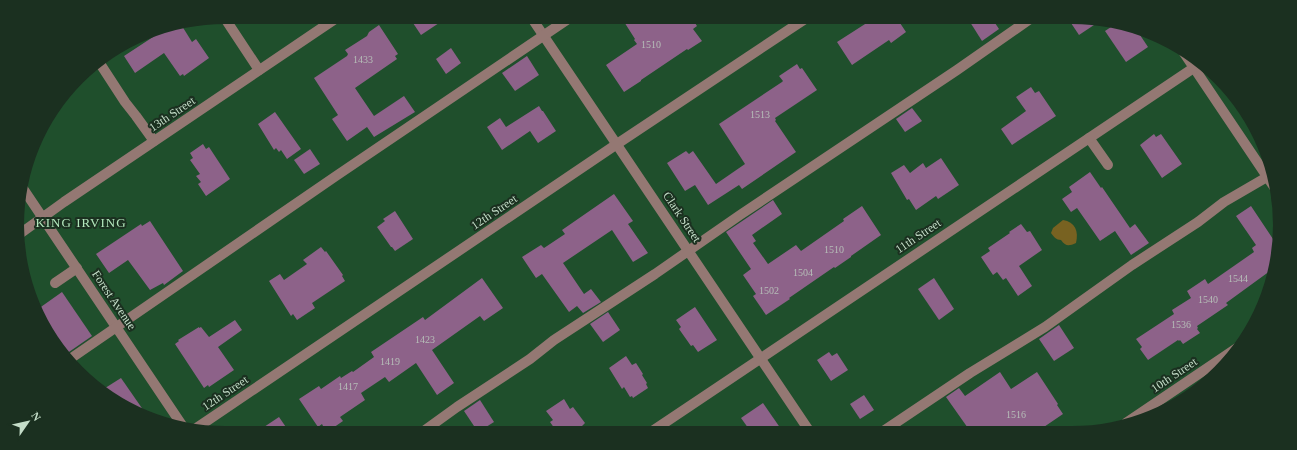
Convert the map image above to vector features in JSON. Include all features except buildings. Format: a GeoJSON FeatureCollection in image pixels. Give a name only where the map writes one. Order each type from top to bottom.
{"type":"FeatureCollection","features":[{"type":"Feature","properties":{"kind":"street"},"geometry":{"type":"LineString","coordinates":[[229,24],[259,70]]}},
{"type":"Feature","properties":{"kind":"street","name":"13th Street"},"geometry":{"type":"LineString","coordinates":[[24,231],[64,202],[328,24]]}},
{"type":"Feature","properties":{"kind":"street","name":"Clark Street"},"geometry":{"type":"LineString","coordinates":[[536,24],[806,426]]}},
{"type":"Feature","properties":{"kind":"street"},"geometry":{"type":"LineString","coordinates":[[73,357],[116,326],[560,24]]}},
{"type":"Feature","properties":{"kind":"street","name":"12th Street"},"geometry":{"type":"LineString","coordinates":[[202,424],[797,24]]}},
{"type":"Feature","properties":{"kind":"street"},"geometry":{"type":"LineString","coordinates":[[431,426],[530,359],[554,340],[957,70],[1023,24]]}},
{"type":"Feature","properties":{"kind":"street"},"geometry":{"type":"LineString","coordinates":[[102,67],[125,102],[154,141]]}},
{"type":"Feature","properties":{"kind":"street","name":"11th Street"},"geometry":{"type":"LineString","coordinates":[[660,426],[1196,67]]}},
{"type":"Feature","properties":{"kind":"street"},"geometry":{"type":"LineString","coordinates":[[1201,71],[1267,177]]}},
{"type":"Feature","properties":{"kind":"street"},"geometry":{"type":"LineString","coordinates":[[1089,138],[1108,165]]}},
{"type":"Feature","properties":{"kind":"street"},"geometry":{"type":"LineString","coordinates":[[891,426],[970,373],[1045,327],[1132,265],[1198,222],[1224,202],[1267,177]]}},
{"type":"Feature","properties":{"kind":"street","name":"Forest Avenue"},"geometry":{"type":"LineString","coordinates":[[27,194],[179,420]]}},
{"type":"Feature","properties":{"kind":"street"},"geometry":{"type":"LineString","coordinates":[[55,283],[77,268]]}},
{"type":"Feature","properties":{"kind":"street","name":"10th Street"},"geometry":{"type":"LineString","coordinates":[[1139,414],[1224,357]]}},
{"type":"Feature","properties":{"kind":"shaded area"},"geometry":{"type":"Polygon","coordinates":[[[1063,220],[1071,223],[1075,228],[1077,235],[1076,243],[1066,245],[1061,240],[1055,238],[1051,233],[1053,228],[1063,220]]]}},
{"type":"Feature","properties":{"kind":"district","name":"KING IRVING"},"geometry":{"type":"Point","coordinates":[81,222]}}]}
